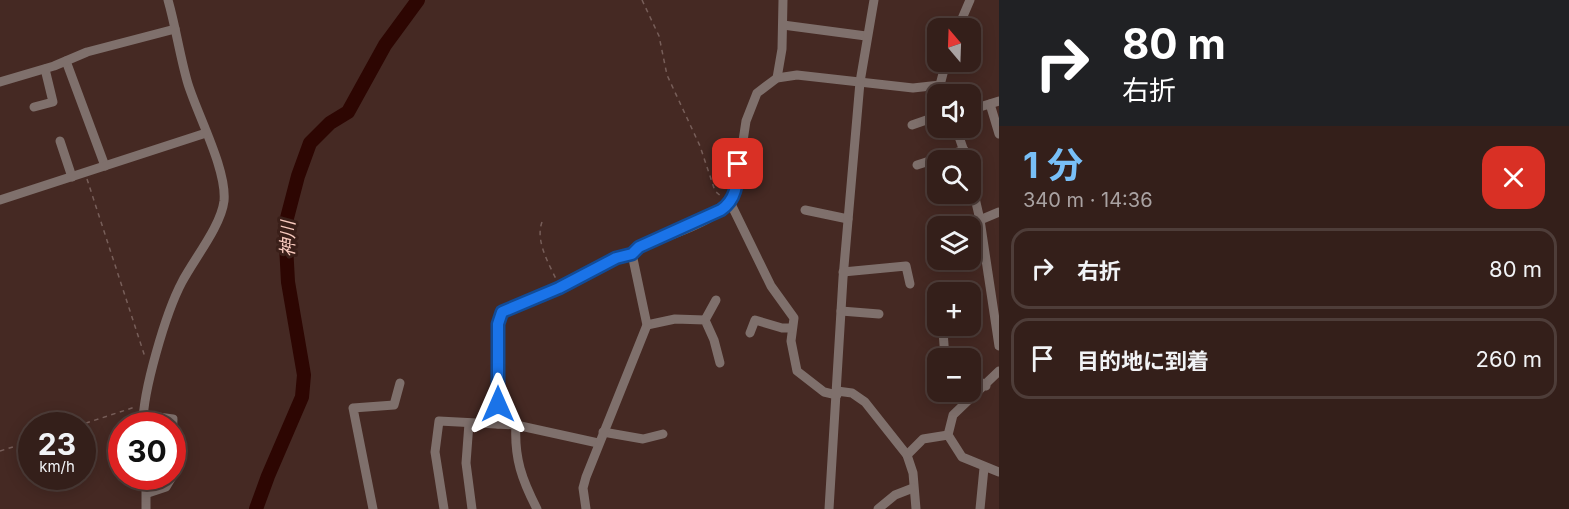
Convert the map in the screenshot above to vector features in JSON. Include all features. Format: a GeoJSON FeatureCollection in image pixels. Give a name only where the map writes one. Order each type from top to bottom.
{"type":"FeatureCollection","features":[{"type":"Feature","properties":{"kind":"street"},"geometry":{"type":"LineString","coordinates":[[143,412],[164,327],[175,295],[222,209],[222,182],[188,84],[168,0]]}},
{"type":"Feature","properties":{"kind":"street"},"geometry":{"type":"LineString","coordinates":[[777,78],[783,25],[783,0]]}},
{"type":"Feature","properties":{"kind":"street"},"geometry":{"type":"LineString","coordinates":[[829,509],[843,272],[860,82],[873,0]]}},
{"type":"Feature","properties":{"kind":"street"},"geometry":{"type":"LineString","coordinates":[[962,18],[970,0]]}},
{"type":"Feature","properties":{"kind":"street"},"geometry":{"type":"LineString","coordinates":[[783,25],[866,36]]}},
{"type":"Feature","properties":{"kind":"street"},"geometry":{"type":"LineString","coordinates":[[0,82],[45,69],[87,52],[176,29]]}},
{"type":"Feature","properties":{"kind":"street"},"geometry":{"type":"LineString","coordinates":[[66,61],[105,166]]}},
{"type":"Feature","properties":{"kind":"street"},"geometry":{"type":"LineString","coordinates":[[34,107],[58,100],[45,69]]}},
{"type":"Feature","properties":{"kind":"street"},"geometry":{"type":"LineString","coordinates":[[498,424],[498,317],[508,308],[559,288],[616,258],[632,254],[639,247],[705,220],[731,204],[735,194],[746,121],[757,93],[777,78],[797,75],[913,88],[927,86]]}},
{"type":"Feature","properties":{"kind":"street"},"geometry":{"type":"LineString","coordinates":[[994,103],[999,134]]}},
{"type":"Feature","properties":{"kind":"street"},"geometry":{"type":"LineString","coordinates":[[912,124],[927,119]]}},
{"type":"Feature","properties":{"kind":"street"},"geometry":{"type":"LineString","coordinates":[[0,200],[206,133]]}},
{"type":"Feature","properties":{"kind":"street"},"geometry":{"type":"LineString","coordinates":[[960,138],[964,150]]}},
{"type":"Feature","properties":{"kind":"street"},"geometry":{"type":"LineString","coordinates":[[60,141],[72,177]]}},
{"type":"Feature","properties":{"kind":"street"},"geometry":{"type":"LineString","coordinates":[[917,165],[927,162]]}},
{"type":"Feature","properties":{"kind":"street"},"geometry":{"type":"LineString","coordinates":[[731,204],[771,286],[794,318],[791,341],[797,371],[824,392],[852,393],[865,402],[907,454],[916,509]]}},
{"type":"Feature","properties":{"kind":"street"},"geometry":{"type":"LineString","coordinates":[[805,210],[848,219]]}},
{"type":"Feature","properties":{"kind":"street"},"geometry":{"type":"LineString","coordinates":[[981,220],[999,212]]}},
{"type":"Feature","properties":{"kind":"street"},"geometry":{"type":"LineString","coordinates":[[981,227],[999,346]]}},
{"type":"Feature","properties":{"kind":"street"},"geometry":{"type":"LineString","coordinates":[[586,509],[583,488],[598,443],[647,325],[631,260],[632,254]]}},
{"type":"Feature","properties":{"kind":"street"},"geometry":{"type":"LineString","coordinates":[[843,272],[906,266],[910,284]]}},
{"type":"Feature","properties":{"kind":"street"},"geometry":{"type":"LineString","coordinates":[[705,320],[716,300]]}},
{"type":"Feature","properties":{"kind":"street"},"geometry":{"type":"LineString","coordinates":[[841,311],[879,314]]}},
{"type":"Feature","properties":{"kind":"street"},"geometry":{"type":"LineString","coordinates":[[647,325],[675,320],[705,320]]}},
{"type":"Feature","properties":{"kind":"street"},"geometry":{"type":"LineString","coordinates":[[705,320],[714,340],[720,363]]}},
{"type":"Feature","properties":{"kind":"street"},"geometry":{"type":"LineString","coordinates":[[750,333],[755,320],[782,328],[792,328]]}},
{"type":"Feature","properties":{"kind":"street"},"geometry":{"type":"LineString","coordinates":[[999,371],[986,386],[953,415],[948,435],[962,457],[984,468],[999,472]]}},
{"type":"Feature","properties":{"kind":"street"},"geometry":{"type":"LineString","coordinates":[[373,509],[353,408],[394,405],[400,383]]}},
{"type":"Feature","properties":{"kind":"street"},"geometry":{"type":"LineString","coordinates":[[981,383],[986,386]]}},
{"type":"Feature","properties":{"kind":"street"},"geometry":{"type":"LineString","coordinates":[[444,509],[435,452],[439,421],[516,425],[598,443]]}},
{"type":"Feature","properties":{"kind":"street"},"geometry":{"type":"LineString","coordinates":[[470,423],[466,463],[472,509]]}},
{"type":"Feature","properties":{"kind":"street"},"geometry":{"type":"LineString","coordinates":[[516,425],[514,449],[520,472],[537,509]]}},
{"type":"Feature","properties":{"kind":"street"},"geometry":{"type":"LineString","coordinates":[[603,432],[643,439],[663,434]]}},
{"type":"Feature","properties":{"kind":"street"},"geometry":{"type":"LineString","coordinates":[[907,454],[923,439],[948,435]]}},
{"type":"Feature","properties":{"kind":"street"},"geometry":{"type":"LineString","coordinates":[[980,509],[984,468]]}},
{"type":"Feature","properties":{"kind":"street"},"geometry":{"type":"LineString","coordinates":[[878,509],[894,495],[913,488]]}},
{"type":"Feature","properties":{"kind":"street"},"geometry":{"type":"LineString","coordinates":[[147,509],[148,490]]}},
{"type":"Feature","properties":{"kind":"street"},"geometry":{"type":"LineString","coordinates":[[148,493],[157,490]]}},
{"type":"Feature","properties":{"kind":"path"},"geometry":{"type":"LineString","coordinates":[[642,0],[659,36],[667,75],[700,146],[715,191],[731,204]]}},
{"type":"Feature","properties":{"kind":"path"},"geometry":{"type":"LineString","coordinates":[[85,173],[152,377]]}},
{"type":"Feature","properties":{"kind":"path"},"geometry":{"type":"LineString","coordinates":[[542,222],[539,230],[541,242],[559,288]]}},
{"type":"Feature","properties":{"kind":"path"},"geometry":{"type":"LineString","coordinates":[[96,420],[144,404]]}},
{"type":"Feature","properties":{"kind":"path"},"geometry":{"type":"LineString","coordinates":[[0,451],[18,445]]}},
{"type":"Feature","properties":{"kind":"waterway","name":"神川"},"geometry":{"type":"LineString","coordinates":[[256,509],[302,397],[304,375],[288,282],[286,245],[287,218],[298,176],[310,143],[330,123],[348,112],[385,45],[418,0]]}},
{"type":"Feature","properties":{"kind":"route"},"geometry":{"type":"LineString","coordinates":[[498,404],[498,317],[502,312],[559,288],[616,258],[632,254],[639,247],[705,220],[731,204],[735,194],[738,164]]}}]}
